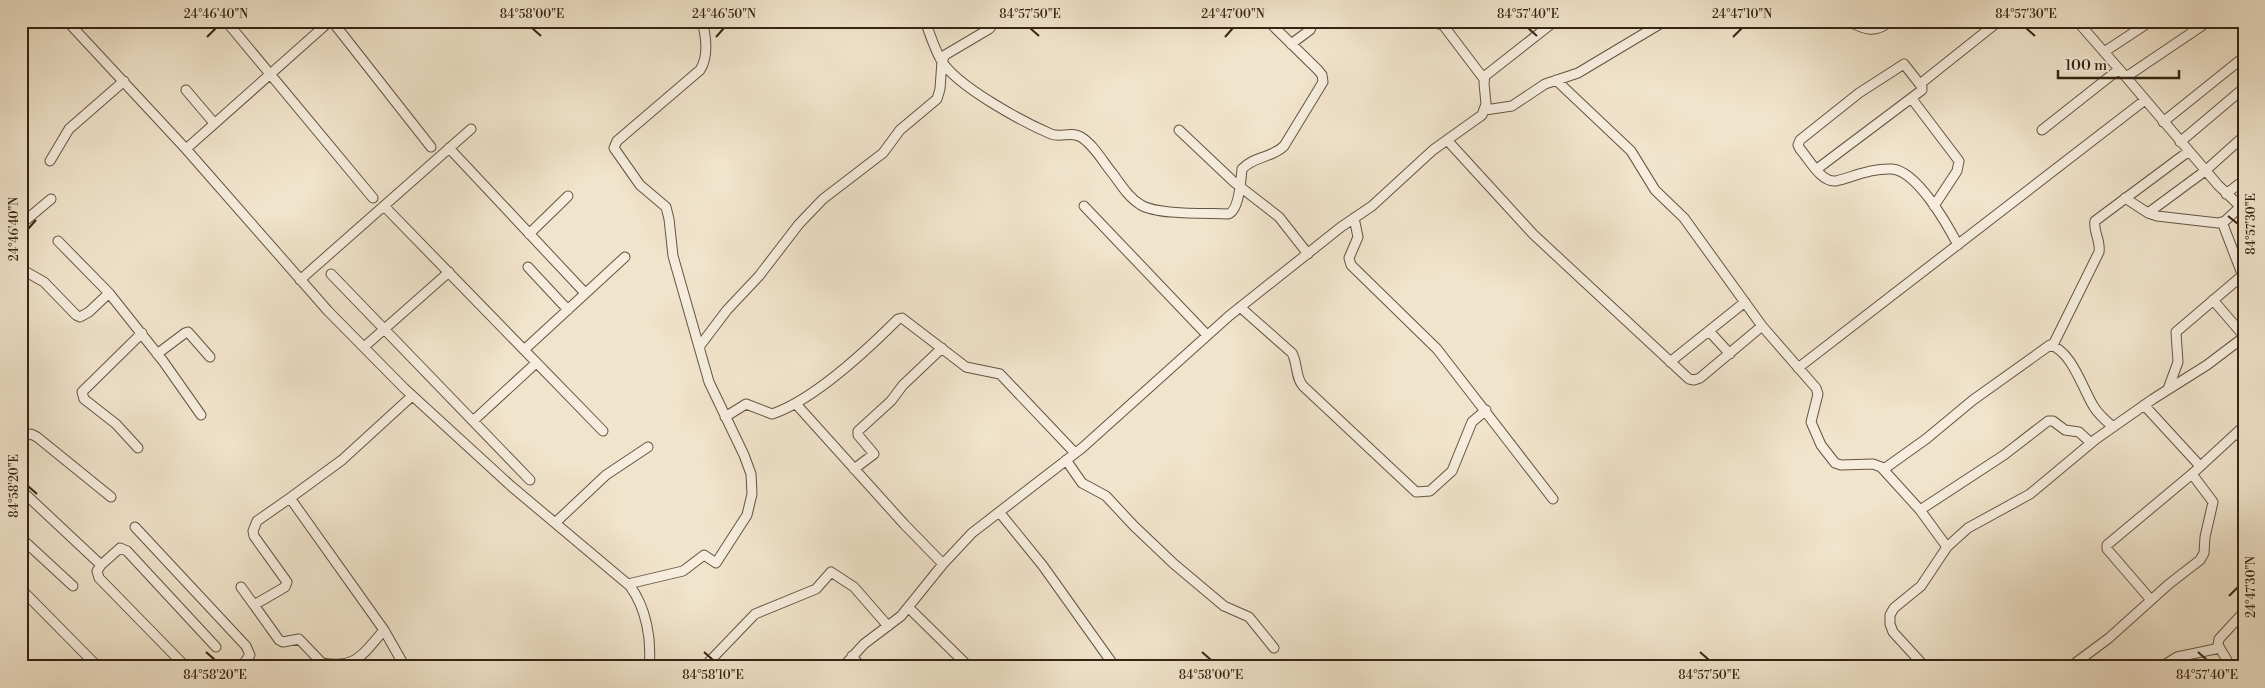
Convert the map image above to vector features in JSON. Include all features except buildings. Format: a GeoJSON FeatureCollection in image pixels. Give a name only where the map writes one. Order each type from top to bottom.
{"type":"FeatureCollection","features":[{"type":"Feature","properties":{"kind":"street"},"geometry":{"type":"LineString","coordinates":[[67,21],[186,149],[300,280],[364,348],[412,396],[511,486],[628,584],[639,599],[644,611],[648,632],[649,667]]}},
{"type":"Feature","properties":{"kind":"street"},"geometry":{"type":"LineString","coordinates":[[226,21],[373,198]]}},
{"type":"Feature","properties":{"kind":"street"},"geometry":{"type":"LineString","coordinates":[[186,149],[331,21],[431,147]]}},
{"type":"Feature","properties":{"kind":"street"},"geometry":{"type":"LineString","coordinates":[[628,584],[683,571],[704,555],[716,563],[742,525],[750,507],[751,474],[709,382],[673,256],[666,207],[640,185],[614,148],[617,141],[700,70],[704,64],[706,40],[702,21]]}},
{"type":"Feature","properties":{"kind":"street"},"geometry":{"type":"LineString","coordinates":[[925,21],[942,61],[967,85],[1002,110],[1054,135],[1075,134],[1081,137],[1128,194],[1146,208],[1230,214],[1234,209],[1242,169],[1250,162],[1276,152],[1284,146],[1322,86],[1322,75],[1268,21]]}},
{"type":"Feature","properties":{"kind":"street"},"geometry":{"type":"LineString","coordinates":[[699,347],[727,310],[760,276],[818,204],[834,188],[883,153],[900,130],[937,99],[940,89],[942,61],[949,52],[984,32],[996,21]]}},
{"type":"Feature","properties":{"kind":"street"},"geometry":{"type":"LineString","coordinates":[[1291,44],[1310,30],[1314,21]]}},
{"type":"Feature","properties":{"kind":"street"},"geometry":{"type":"LineString","coordinates":[[843,667],[864,644],[909,608],[944,564],[972,534],[1075,453],[1240,308],[1354,218],[1372,206],[1416,163],[1478,119],[1485,110],[1484,79],[1442,23],[1425,21]]}},
{"type":"Feature","properties":{"kind":"street"},"geometry":{"type":"LineString","coordinates":[[1484,79],[1488,73],[1555,21]]}},
{"type":"Feature","properties":{"kind":"street"},"geometry":{"type":"LineString","coordinates":[[1848,21],[1874,30],[1880,29],[1890,21]]}},
{"type":"Feature","properties":{"kind":"street"},"geometry":{"type":"LineString","coordinates":[[1920,84],[1999,21]]}},
{"type":"Feature","properties":{"kind":"street"},"geometry":{"type":"LineString","coordinates":[[2077,21],[2205,171],[2242,208],[2222,222],[2162,216],[2148,212],[2125,198]]}},
{"type":"Feature","properties":{"kind":"street"},"geometry":{"type":"LineString","coordinates":[[2104,52],[2151,21]]}},
{"type":"Feature","properties":{"kind":"street"},"geometry":{"type":"LineString","coordinates":[[2126,77],[2209,21]]}},
{"type":"Feature","properties":{"kind":"street"},"geometry":{"type":"LineString","coordinates":[[1485,110],[1512,106],[1545,84],[1585,70],[1662,23]]}},
{"type":"Feature","properties":{"kind":"street"},"geometry":{"type":"LineString","coordinates":[[2164,122],[2244,57]]}},
{"type":"Feature","properties":{"kind":"street"},"geometry":{"type":"LineString","coordinates":[[1817,169],[1922,90],[1920,84],[1903,64],[1858,92],[1798,144],[1817,169],[1826,180],[1832,182],[1867,172],[1898,170],[1913,180],[1934,206],[1958,245]]}},
{"type":"Feature","properties":{"kind":"street"},"geometry":{"type":"LineString","coordinates":[[2042,130],[2118,70]]}},
{"type":"Feature","properties":{"kind":"street"},"geometry":{"type":"LineString","coordinates":[[1556,80],[1631,151],[1655,190],[1684,218],[1762,326],[1818,392],[1810,422],[1821,445],[1835,464],[1873,464],[1884,469],[1920,510],[1947,547]]}},
{"type":"Feature","properties":{"kind":"street"},"geometry":{"type":"LineString","coordinates":[[50,161],[69,129],[124,81]]}},
{"type":"Feature","properties":{"kind":"street"},"geometry":{"type":"LineString","coordinates":[[2180,142],[2244,88]]}},
{"type":"Feature","properties":{"kind":"street"},"geometry":{"type":"LineString","coordinates":[[186,90],[214,123]]}},
{"type":"Feature","properties":{"kind":"street"},"geometry":{"type":"LineString","coordinates":[[1912,99],[1959,161],[1957,171],[1934,206]]}},
{"type":"Feature","properties":{"kind":"street"},"geometry":{"type":"LineString","coordinates":[[1798,368],[2145,100]]}},
{"type":"Feature","properties":{"kind":"street"},"geometry":{"type":"LineString","coordinates":[[300,280],[470,129]]}},
{"type":"Feature","properties":{"kind":"street"},"geometry":{"type":"LineString","coordinates":[[1179,130],[1240,186],[1279,217],[1308,254]]}},
{"type":"Feature","properties":{"kind":"street"},"geometry":{"type":"LineString","coordinates":[[2148,212],[2205,171],[2244,136]]}},
{"type":"Feature","properties":{"kind":"street"},"geometry":{"type":"LineString","coordinates":[[1447,140],[1533,234],[1685,376],[1694,380],[1730,354],[1762,326]]}},
{"type":"Feature","properties":{"kind":"street"},"geometry":{"type":"LineString","coordinates":[[448,148],[585,294]]}},
{"type":"Feature","properties":{"kind":"street"},"geometry":{"type":"LineString","coordinates":[[2053,346],[2099,252],[2100,241],[2095,221],[2188,151]]}},
{"type":"Feature","properties":{"kind":"street"},"geometry":{"type":"LineString","coordinates":[[2226,194],[2244,180]]}},
{"type":"Feature","properties":{"kind":"street"},"geometry":{"type":"LineString","coordinates":[[529,234],[568,196]]}},
{"type":"Feature","properties":{"kind":"street"},"geometry":{"type":"LineString","coordinates":[[21,217],[26,220],[51,199]]}},
{"type":"Feature","properties":{"kind":"street"},"geometry":{"type":"LineString","coordinates":[[384,206],[602,432]]}},
{"type":"Feature","properties":{"kind":"street"},"geometry":{"type":"LineString","coordinates":[[1084,206],[1208,335]]}},
{"type":"Feature","properties":{"kind":"street"},"geometry":{"type":"LineString","coordinates":[[1354,218],[1358,237],[1349,258],[1351,266],[1432,343],[1486,410],[1553,499]]}},
{"type":"Feature","properties":{"kind":"street"},"geometry":{"type":"LineString","coordinates":[[2168,389],[2178,362],[2176,332],[2243,277],[2222,222]]}},
{"type":"Feature","properties":{"kind":"street"},"geometry":{"type":"LineString","coordinates":[[58,242],[109,293],[142,333],[201,415]]}},
{"type":"Feature","properties":{"kind":"street"},"geometry":{"type":"LineString","coordinates":[[524,350],[625,257]]}},
{"type":"Feature","properties":{"kind":"street"},"geometry":{"type":"LineString","coordinates":[[528,267],[568,310]]}},
{"type":"Feature","properties":{"kind":"street"},"geometry":{"type":"LineString","coordinates":[[21,268],[44,282],[76,316],[80,317],[89,312],[109,293]]}},
{"type":"Feature","properties":{"kind":"street"},"geometry":{"type":"LineString","coordinates":[[364,348],[449,272]]}},
{"type":"Feature","properties":{"kind":"street"},"geometry":{"type":"LineString","coordinates":[[331,274],[383,330],[530,480]]}},
{"type":"Feature","properties":{"kind":"street"},"geometry":{"type":"LineString","coordinates":[[1924,667],[1893,632],[1890,624],[1890,615],[1894,608],[1921,586],[1947,547],[1968,528],[2014,504],[2044,484],[2112,427],[2144,404],[2212,362],[2242,332],[2213,300]]}},
{"type":"Feature","properties":{"kind":"street"},"geometry":{"type":"LineString","coordinates":[[1670,362],[1745,302]]}},
{"type":"Feature","properties":{"kind":"street"},"geometry":{"type":"LineString","coordinates":[[1240,308],[1292,353],[1299,381],[1303,386],[1416,492],[1430,491],[1452,471],[1472,422],[1486,410]]}},
{"type":"Feature","properties":{"kind":"street"},"geometry":{"type":"LineString","coordinates":[[725,417],[748,404],[770,414],[796,404],[858,357],[900,318],[907,321],[966,367],[1000,374],[1075,453]]}},
{"type":"Feature","properties":{"kind":"street"},"geometry":{"type":"LineString","coordinates":[[1709,331],[1730,354]]}},
{"type":"Feature","properties":{"kind":"street"},"geometry":{"type":"LineString","coordinates":[[157,354],[185,332],[188,332],[210,357]]}},
{"type":"Feature","properties":{"kind":"street"},"geometry":{"type":"LineString","coordinates":[[138,448],[116,424],[84,398],[82,392],[142,333]]}},
{"type":"Feature","properties":{"kind":"street"},"geometry":{"type":"LineString","coordinates":[[1884,469],[1926,439],[1973,400],[2048,346],[2053,346]]}},
{"type":"Feature","properties":{"kind":"street"},"geometry":{"type":"LineString","coordinates":[[2053,346],[2076,370],[2094,408],[2112,427]]}},
{"type":"Feature","properties":{"kind":"street"},"geometry":{"type":"LineString","coordinates":[[854,469],[874,452],[858,435],[858,431],[891,401],[903,384],[942,348]]}},
{"type":"Feature","properties":{"kind":"street"},"geometry":{"type":"LineString","coordinates":[[473,422],[536,363]]}},
{"type":"Feature","properties":{"kind":"street"},"geometry":{"type":"LineString","coordinates":[[254,604],[287,584],[254,536],[254,526],[257,522],[342,460],[412,396]]}},
{"type":"Feature","properties":{"kind":"street"},"geometry":{"type":"LineString","coordinates":[[796,404],[904,524],[944,564]]}},
{"type":"Feature","properties":{"kind":"street"},"geometry":{"type":"LineString","coordinates":[[2144,404],[2200,466]]}},
{"type":"Feature","properties":{"kind":"street"},"geometry":{"type":"LineString","coordinates":[[1920,510],[2010,450],[2048,421],[2053,421],[2065,430],[2079,432],[2091,443]]}},
{"type":"Feature","properties":{"kind":"street"},"geometry":{"type":"LineString","coordinates":[[2151,600],[2107,549],[2107,545],[2192,474],[2244,426]]}},
{"type":"Feature","properties":{"kind":"street"},"geometry":{"type":"LineString","coordinates":[[2237,433],[2244,441]]}},
{"type":"Feature","properties":{"kind":"street"},"geometry":{"type":"LineString","coordinates":[[21,437],[32,434],[37,437],[111,497]]}},
{"type":"Feature","properties":{"kind":"street"},"geometry":{"type":"LineString","coordinates":[[555,523],[606,475],[648,447]]}},
{"type":"Feature","properties":{"kind":"street"},"geometry":{"type":"LineString","coordinates":[[1066,460],[1082,483],[1106,496],[1138,531],[1224,606],[1250,619],[1274,648]]}},
{"type":"Feature","properties":{"kind":"street"},"geometry":{"type":"LineString","coordinates":[[2070,667],[2109,638],[2151,600],[2197,564],[2204,553],[2205,537],[2213,502],[2192,474]]}},
{"type":"Feature","properties":{"kind":"street"},"geometry":{"type":"LineString","coordinates":[[21,490],[102,565]]}},
{"type":"Feature","properties":{"kind":"street"},"geometry":{"type":"LineString","coordinates":[[290,498],[384,630],[405,667]]}},
{"type":"Feature","properties":{"kind":"street"},"geometry":{"type":"LineString","coordinates":[[1000,513],[1042,566],[1116,667]]}},
{"type":"Feature","properties":{"kind":"street"},"geometry":{"type":"LineString","coordinates":[[135,527],[246,646],[250,655],[241,667]]}},
{"type":"Feature","properties":{"kind":"street"},"geometry":{"type":"LineString","coordinates":[[21,538],[73,586]]}},
{"type":"Feature","properties":{"kind":"street"},"geometry":{"type":"LineString","coordinates":[[186,667],[99,578],[97,571],[120,548],[128,551],[216,647]]}},
{"type":"Feature","properties":{"kind":"street"},"geometry":{"type":"LineString","coordinates":[[704,667],[756,614],[816,590],[831,572],[854,587],[888,626]]}},
{"type":"Feature","properties":{"kind":"street"},"geometry":{"type":"LineString","coordinates":[[241,587],[279,640],[283,642],[299,639],[317,661],[324,664],[356,661],[384,630]]}},
{"type":"Feature","properties":{"kind":"street"},"geometry":{"type":"LineString","coordinates":[[21,589],[98,667]]}},
{"type":"Feature","properties":{"kind":"street"},"geometry":{"type":"LineString","coordinates":[[909,608],[969,667]]}},
{"type":"Feature","properties":{"kind":"street"},"geometry":{"type":"LineString","coordinates":[[2223,667],[2228,660],[2218,642],[2220,637],[2244,612]]}},
{"type":"Feature","properties":{"kind":"street"},"geometry":{"type":"LineString","coordinates":[[2161,667],[2177,658],[2220,648]]}},
{"type":"Feature","properties":{"kind":"street"},"geometry":{"type":"LineString","coordinates":[[852,656],[861,667]]}}]}
